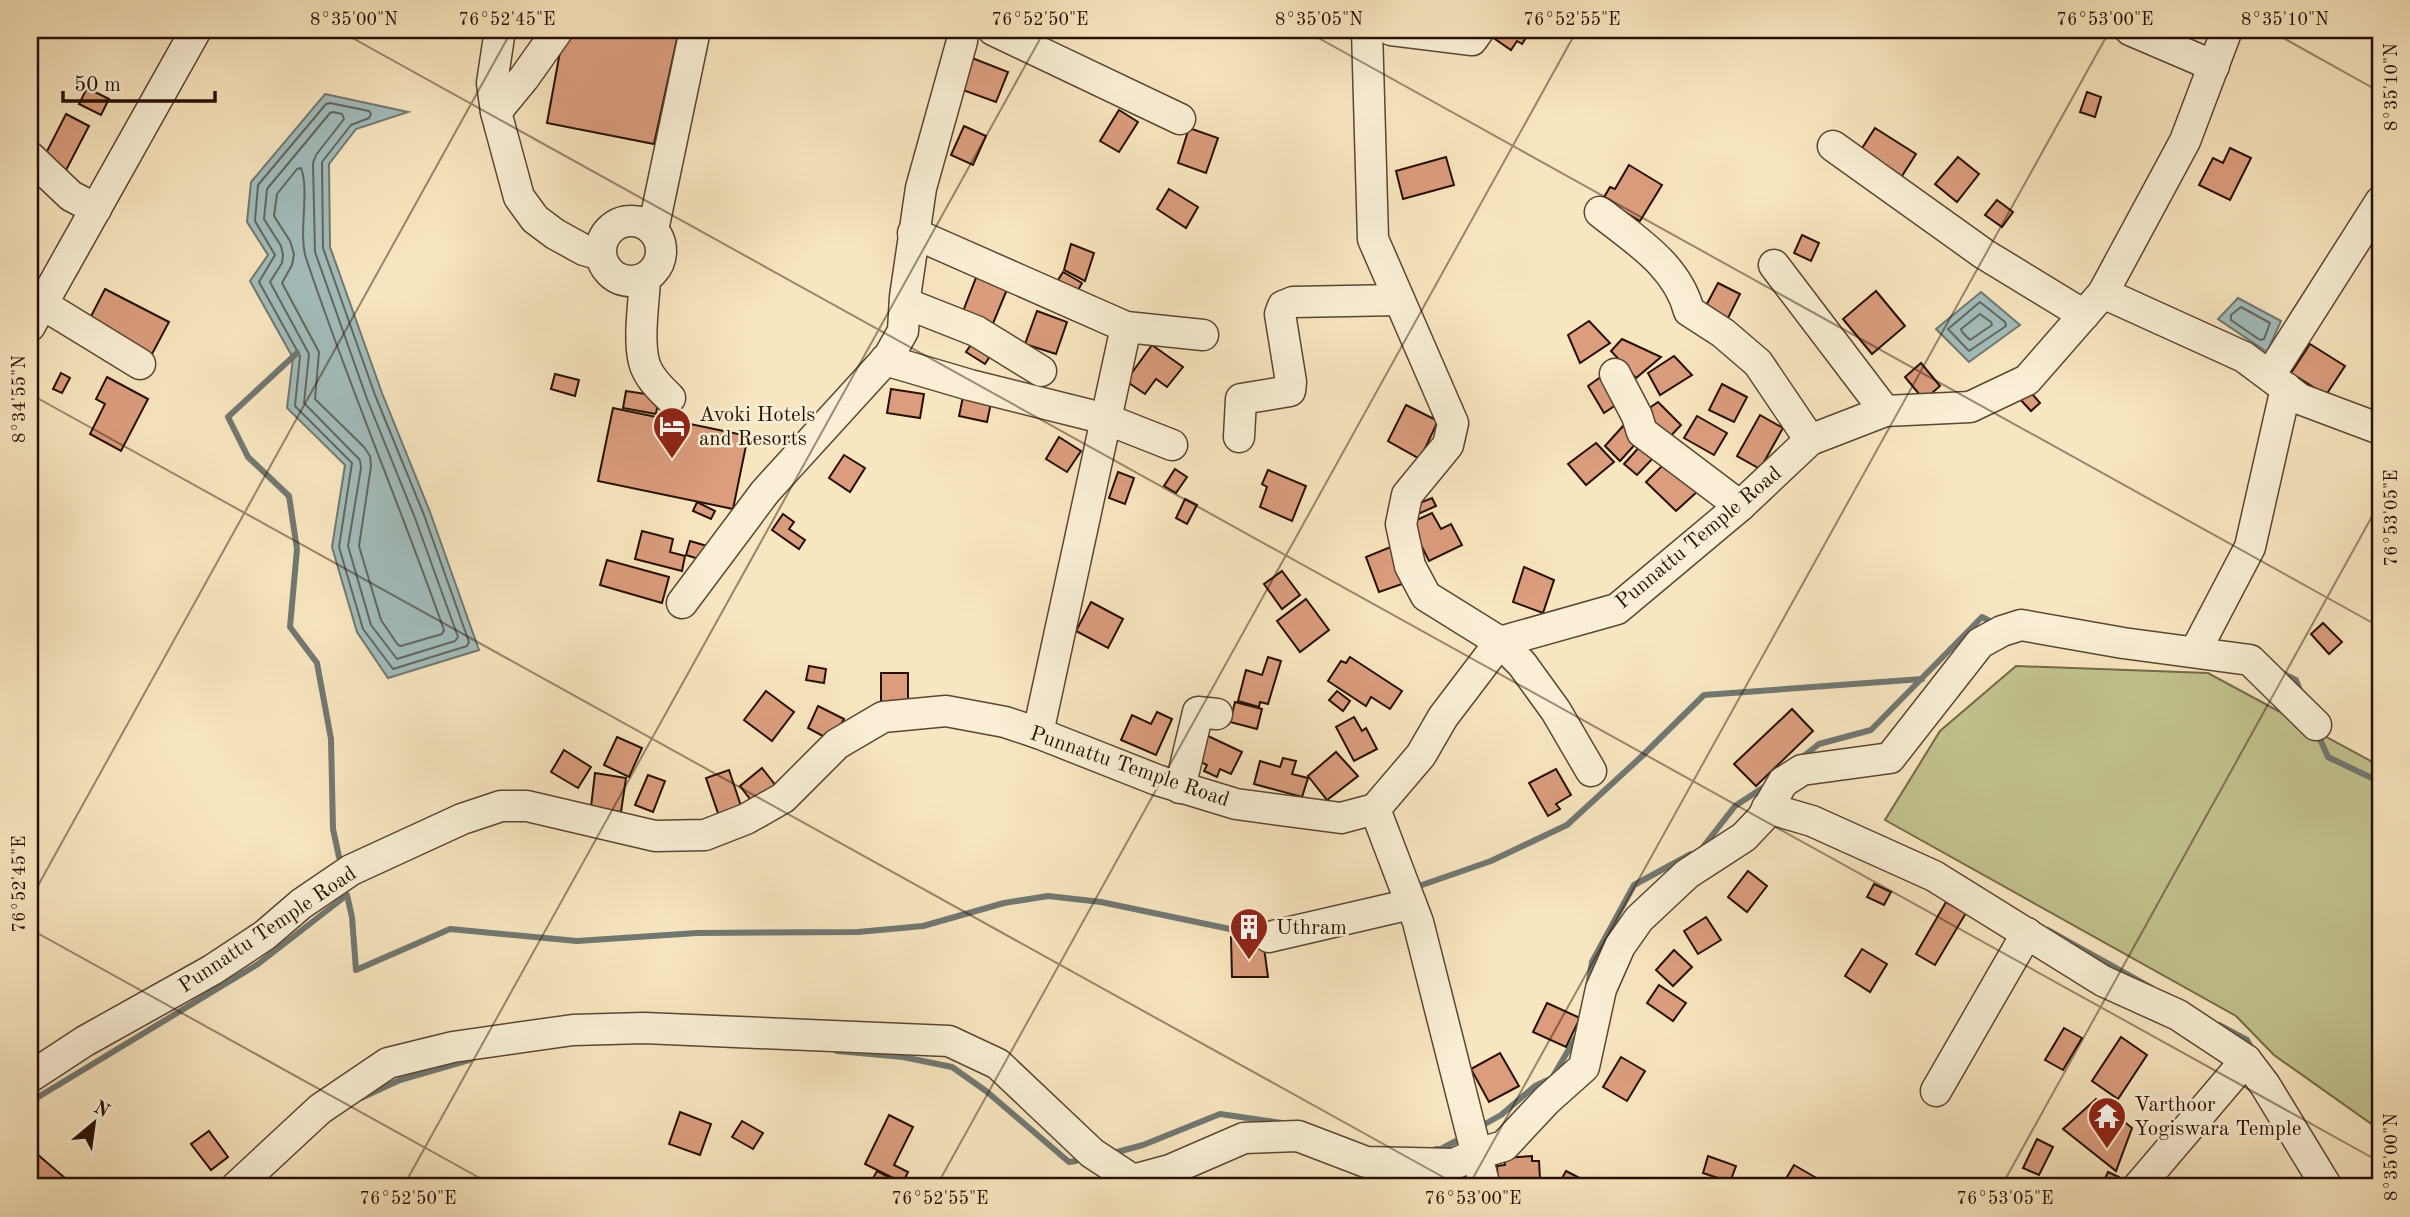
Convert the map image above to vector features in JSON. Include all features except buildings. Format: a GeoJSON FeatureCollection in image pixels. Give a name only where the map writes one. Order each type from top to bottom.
{"type":"FeatureCollection","features":[{"type":"Feature","properties":{"kind":"street"},"geometry":{"type":"LineString","coordinates":[[140,364],[36,315],[196,30]]}},
{"type":"Feature","properties":{"kind":"street"},"geometry":{"type":"LineString","coordinates":[[500,30],[492,83],[496,112],[519,197],[536,219],[555,234],[584,250],[601,255]]}},
{"type":"Feature","properties":{"kind":"street"},"geometry":{"type":"LineString","coordinates":[[496,112],[558,30]]}},
{"type":"Feature","properties":{"kind":"street"},"geometry":{"type":"LineString","coordinates":[[653,230],[695,30]]}},
{"type":"Feature","properties":{"kind":"street"},"geometry":{"type":"LineString","coordinates":[[682,603],[765,492],[885,360],[903,331],[921,188],[963,30]]}},
{"type":"Feature","properties":{"kind":"street"},"geometry":{"type":"LineString","coordinates":[[993,30],[1180,119]]}},
{"type":"Feature","properties":{"kind":"street"},"geometry":{"type":"LineString","coordinates":[[1367,30],[1373,239],[1454,424],[1448,445],[1407,495],[1401,524],[1410,566],[1426,596],[1500,642],[1522,664],[1591,771]]}},
{"type":"Feature","properties":{"kind":"street"},"geometry":{"type":"LineString","coordinates":[[1391,30],[1472,40],[1479,30]]}},
{"type":"Feature","properties":{"kind":"street"},"geometry":{"type":"LineString","coordinates":[[2130,30],[2214,66]]}},
{"type":"Feature","properties":{"kind":"street","name":"Punnattu Temple Road"},"geometry":{"type":"LineString","coordinates":[[1500,642],[1617,609],[1740,506],[1810,440],[1885,411],[1970,407],[2027,380],[2094,304],[2185,141],[2227,30]]}},
{"type":"Feature","properties":{"kind":"street"},"geometry":{"type":"LineString","coordinates":[[1833,146],[1984,254],[2094,304],[2244,357],[2300,399],[2380,429]]}},
{"type":"Feature","properties":{"kind":"street"},"geometry":{"type":"LineString","coordinates":[[30,157],[71,195],[96,209]]}},
{"type":"Feature","properties":{"kind":"street"},"geometry":{"type":"LineString","coordinates":[[2195,652],[2250,547],[2278,381],[2380,202]]}},
{"type":"Feature","properties":{"kind":"street"},"geometry":{"type":"LineString","coordinates":[[1600,212],[1653,254],[1672,274],[1685,295],[1689,311],[1758,363],[1810,440]]}},
{"type":"Feature","properties":{"kind":"street"},"geometry":{"type":"LineString","coordinates":[[625,222],[640,222],[653,230],[660,242],[661,256],[656,269],[645,278],[631,282],[617,278],[606,269],[601,255],[603,241],[611,228],[625,222]]}},
{"type":"Feature","properties":{"kind":"street"},"geometry":{"type":"LineString","coordinates":[[914,233],[1126,327],[1203,335]]}},
{"type":"Feature","properties":{"kind":"street"},"geometry":{"type":"LineString","coordinates":[[1774,265],[1885,411]]}},
{"type":"Feature","properties":{"kind":"street"},"geometry":{"type":"LineString","coordinates":[[645,278],[642,327],[644,363],[654,382],[670,398]]}},
{"type":"Feature","properties":{"kind":"street"},"geometry":{"type":"LineString","coordinates":[[1239,437],[1241,399],[1290,391],[1291,382],[1280,314],[1283,306],[1293,302],[1399,300]]}},
{"type":"Feature","properties":{"kind":"street"},"geometry":{"type":"LineString","coordinates":[[905,303],[976,331],[1041,371]]}},
{"type":"Feature","properties":{"kind":"street"},"geometry":{"type":"LineString","coordinates":[[1038,733],[1126,327]]}},
{"type":"Feature","properties":{"kind":"street"},"geometry":{"type":"LineString","coordinates":[[885,360],[970,385],[1106,419],[1172,445]]}},
{"type":"Feature","properties":{"kind":"street"},"geometry":{"type":"LineString","coordinates":[[1615,374],[1637,416],[1642,432],[1740,506]]}},
{"type":"Feature","properties":{"kind":"street"},"geometry":{"type":"LineString","coordinates":[[236,1187],[320,1109],[388,1063],[453,1047],[585,1030],[644,1028],[948,1041],[998,1064],[1092,1153],[1133,1180],[1170,1170],[1244,1138],[1298,1136],[1366,1162],[1454,1164],[1504,1146],[1547,1100],[1584,1067],[1601,989],[1620,946],[1639,919],[1686,874],[1744,837],[1762,818],[1783,782],[1802,770],[1890,758],[1980,643],[2002,631],[2021,625],[2123,643],[2250,660],[2316,725]]}},
{"type":"Feature","properties":{"kind":"street"},"geometry":{"type":"LineString","coordinates":[[1485,1187],[1418,922],[1375,808],[1421,755],[1443,717],[1500,642]]}},
{"type":"Feature","properties":{"kind":"street","name":"Punnattu Temple Road"},"geometry":{"type":"LineString","coordinates":[[30,1077],[85,1041],[212,970],[265,935],[301,904],[351,870],[462,819],[501,806],[527,806],[655,836],[705,835],[746,819],[783,798],[837,744],[883,717],[946,711],[1005,722],[1181,788],[1236,804],[1341,818],[1375,808]]}},
{"type":"Feature","properties":{"kind":"street"},"geometry":{"type":"LineString","coordinates":[[1181,788],[1198,712],[1217,714]]}},
{"type":"Feature","properties":{"kind":"street"},"geometry":{"type":"LineString","coordinates":[[1767,808],[1812,821],[1934,876],[2103,981],[2178,1016],[2246,1060],[2265,1085],[2327,1187]]}},
{"type":"Feature","properties":{"kind":"street"},"geometry":{"type":"LineString","coordinates":[[1269,937],[1411,904]]}},
{"type":"Feature","properties":{"kind":"street"},"geometry":{"type":"LineString","coordinates":[[1936,1091],[2027,933]]}},
{"type":"Feature","properties":{"kind":"street"},"geometry":{"type":"LineString","coordinates":[[2141,1186],[2246,1060]]}},
{"type":"Feature","properties":{"kind":"green space"},"geometry":{"type":"Polygon","coordinates":[[[2016,666],[2208,673],[2380,766],[2380,1130],[2274,1055],[2236,1016],[1885,820],[1940,731],[2016,666]]]}},
{"type":"Feature","properties":{"kind":"water"},"geometry":{"type":"Polygon","coordinates":[[[325,94],[408,112],[356,129],[329,164],[330,247],[479,650],[388,678],[357,632],[332,547],[345,465],[287,408],[293,358],[250,281],[268,255],[247,222],[251,182],[325,94]]]}},
{"type":"Feature","properties":{"kind":"water"},"geometry":{"type":"Polygon","coordinates":[[[1981,292],[2020,325],[1969,362],[1936,329],[1981,292]]]}},
{"type":"Feature","properties":{"kind":"water"},"geometry":{"type":"Polygon","coordinates":[[[2238,298],[2281,321],[2267,352],[2218,319],[2238,298]]]}},
{"type":"Feature","properties":{"kind":"waterway"},"geometry":{"type":"LineString","coordinates":[[297,353],[228,417],[248,457],[289,496],[297,549],[290,627],[317,663],[331,739],[333,829],[339,857]]}},
{"type":"Feature","properties":{"kind":"waterway"},"geometry":{"type":"LineString","coordinates":[[1800,759],[1819,744],[1871,730],[1982,617],[1988,620]]}},
{"type":"Feature","properties":{"kind":"waterway"},"geometry":{"type":"LineString","coordinates":[[2280,672],[2296,680],[2301,693]]}},
{"type":"Feature","properties":{"kind":"waterway"},"geometry":{"type":"LineString","coordinates":[[1422,885],[1491,861],[1567,825],[1704,695],[1922,679]]}},
{"type":"Feature","properties":{"kind":"waterway"},"geometry":{"type":"LineString","coordinates":[[2317,732],[2328,757],[2380,782]]}},
{"type":"Feature","properties":{"kind":"waterway"},"geometry":{"type":"LineString","coordinates":[[1703,847],[1735,806],[1767,785]]}},
{"type":"Feature","properties":{"kind":"waterway"},"geometry":{"type":"LineString","coordinates":[[1588,988],[1592,962],[1634,885],[1691,854]]}},
{"type":"Feature","properties":{"kind":"waterway"},"geometry":{"type":"LineString","coordinates":[[30,1102],[258,964],[347,895],[352,917],[356,970],[450,929],[577,941],[697,933],[858,932],[923,926],[1004,903],[1048,896],[1101,902],[1249,933],[1264,929]]}},
{"type":"Feature","properties":{"kind":"waterway"},"geometry":{"type":"LineString","coordinates":[[2048,930],[2152,988]]}},
{"type":"Feature","properties":{"kind":"waterway"},"geometry":{"type":"LineString","coordinates":[[2219,1025],[2247,1040],[2252,1049]]}},
{"type":"Feature","properties":{"kind":"waterway"},"geometry":{"type":"LineString","coordinates":[[1485,1124],[1501,1115],[1535,1086],[1552,1078],[1579,1032]]}},
{"type":"Feature","properties":{"kind":"waterway"},"geometry":{"type":"LineString","coordinates":[[837,1051],[903,1057],[952,1067],[986,1091],[1069,1162],[1076,1161]]}},
{"type":"Feature","properties":{"kind":"waterway"},"geometry":{"type":"LineString","coordinates":[[361,1098],[400,1080],[469,1060]]}},
{"type":"Feature","properties":{"kind":"waterway"},"geometry":{"type":"LineString","coordinates":[[1117,1152],[1143,1145],[1220,1114],[1282,1123]]}},
{"type":"Feature","properties":{"kind":"waterway"},"geometry":{"type":"LineString","coordinates":[[1436,1149],[1456,1141]]}},
{"type":"Feature","properties":{"kind":"place","name":"Avoki Hotels and Resorts"},"geometry":{"type":"Point","coordinates":[672,460]}},
{"type":"Feature","properties":{"kind":"place","name":"Uthram"},"geometry":{"type":"Point","coordinates":[1249,961]}},
{"type":"Feature","properties":{"kind":"place","name":"Varthoor Yogiswara Temple"},"geometry":{"type":"Point","coordinates":[2107,1150]}}]}
